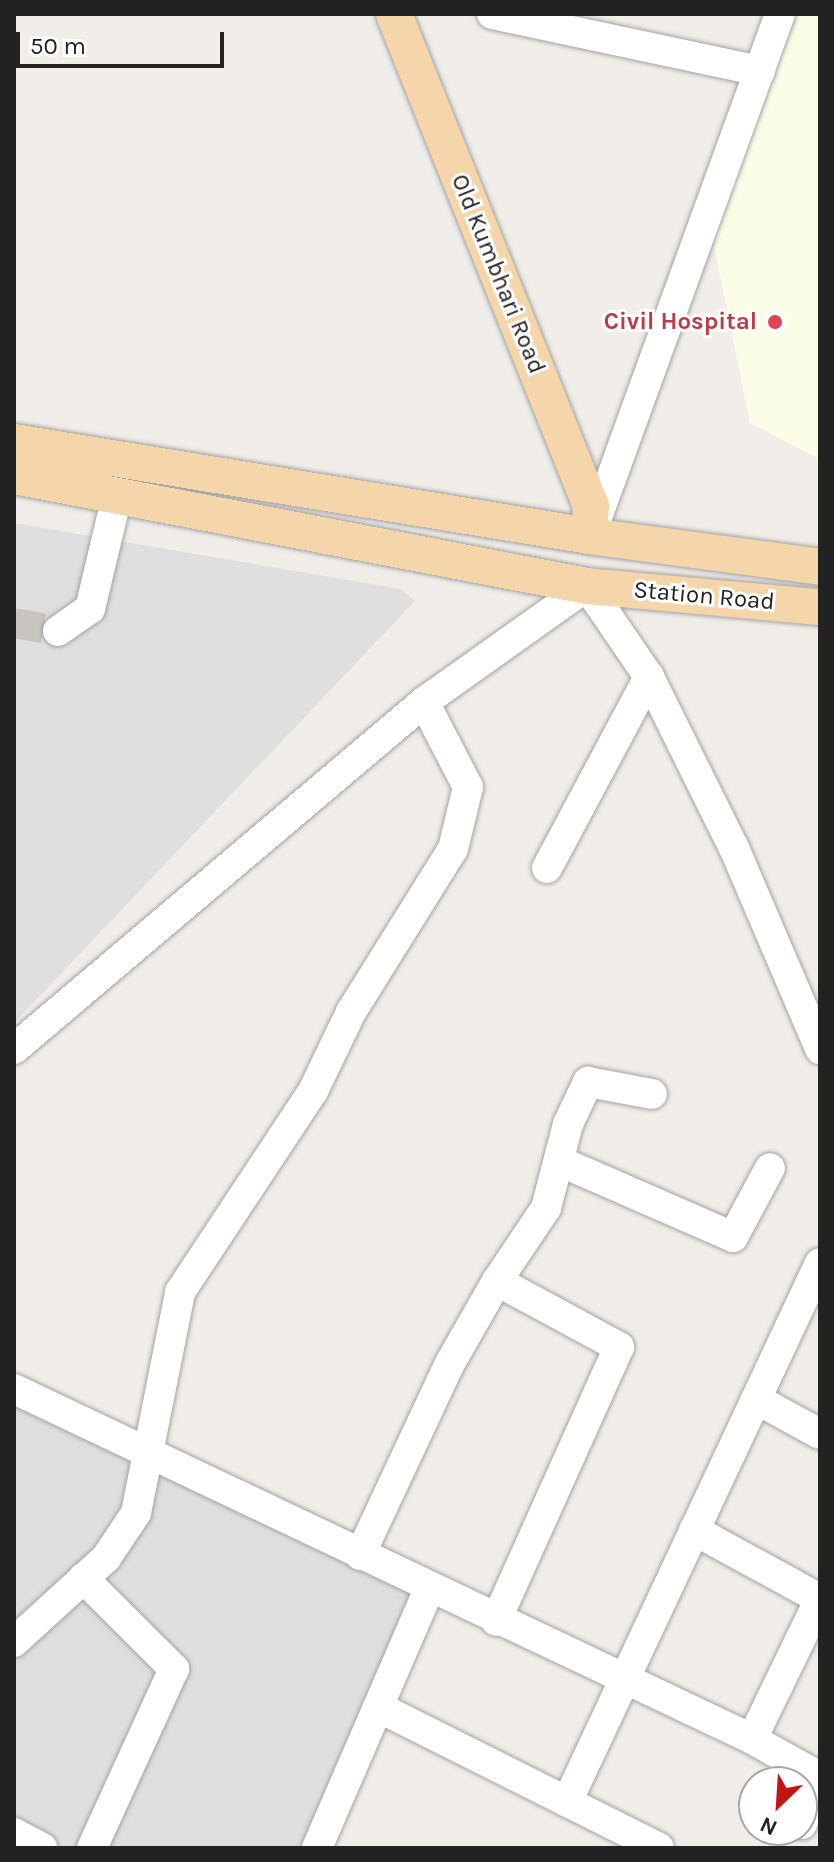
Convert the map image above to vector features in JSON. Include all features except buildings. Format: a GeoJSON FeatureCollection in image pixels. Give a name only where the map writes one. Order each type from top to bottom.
{"type":"FeatureCollection","features":[{"type":"Feature","properties":{"kind":"main road","name":"Old Kumbhari Road"},"geometry":{"type":"LineString","coordinates":[[394,14],[591,506],[589,536]]}},
{"type":"Feature","properties":{"kind":"main road"},"geometry":{"type":"LineString","coordinates":[[14,442],[589,536],[820,567]]}},
{"type":"Feature","properties":{"kind":"main road","name":"Station Road"},"geometry":{"type":"LineString","coordinates":[[14,476],[587,586],[820,607]]}},
{"type":"Feature","properties":{"kind":"street"},"geometry":{"type":"LineString","coordinates":[[492,14],[583,24],[760,71]]}},
{"type":"Feature","properties":{"kind":"street"},"geometry":{"type":"LineString","coordinates":[[589,536],[780,14]]}},
{"type":"Feature","properties":{"kind":"street"},"geometry":{"type":"LineString","coordinates":[[58,631],[90,609],[117,496]]}},
{"type":"Feature","properties":{"kind":"street"},"geometry":{"type":"LineString","coordinates":[[14,1049],[424,702],[587,586],[649,677],[734,848],[820,1049]]}},
{"type":"Feature","properties":{"kind":"street"},"geometry":{"type":"LineString","coordinates":[[547,868],[649,677]]}},
{"type":"Feature","properties":{"kind":"street"},"geometry":{"type":"LineString","coordinates":[[14,1642],[106,1558],[136,1513],[145,1452],[180,1292],[313,1091],[351,1012],[453,849],[468,787],[424,702]]}},
{"type":"Feature","properties":{"kind":"street"},"geometry":{"type":"LineString","coordinates":[[360,1555],[449,1365],[497,1281],[546,1208],[559,1161],[588,1082],[652,1094]]}},
{"type":"Feature","properties":{"kind":"street"},"geometry":{"type":"LineString","coordinates":[[559,1161],[733,1237],[770,1168]]}},
{"type":"Feature","properties":{"kind":"street"},"geometry":{"type":"LineString","coordinates":[[567,1802],[820,1263]]}},
{"type":"Feature","properties":{"kind":"street"},"geometry":{"type":"LineString","coordinates":[[496,1621],[619,1347],[497,1281]]}},
{"type":"Feature","properties":{"kind":"street"},"geometry":{"type":"LineString","coordinates":[[15,1392],[623,1681],[752,1739],[820,1779]]}},
{"type":"Feature","properties":{"kind":"street"},"geometry":{"type":"LineString","coordinates":[[756,1399],[820,1434]]}},
{"type":"Feature","properties":{"kind":"street"},"geometry":{"type":"LineString","coordinates":[[694,1530],[820,1599],[752,1739]]}},
{"type":"Feature","properties":{"kind":"street"},"geometry":{"type":"LineString","coordinates":[[83,1578],[174,1669],[92,1848]]}},
{"type":"Feature","properties":{"kind":"street"},"geometry":{"type":"LineString","coordinates":[[327,1844],[378,1707],[429,1589]]}},
{"type":"Feature","properties":{"kind":"street"},"geometry":{"type":"LineString","coordinates":[[378,1707],[659,1848]]}},
{"type":"Feature","properties":{"kind":"street"},"geometry":{"type":"LineString","coordinates":[[14,1833],[42,1848]]}},
{"type":"Feature","properties":{"kind":"shaded area","name":"Civil Hospital"},"geometry":{"type":"Polygon","coordinates":[[[780,14],[820,14],[820,459],[750,423],[709,221],[780,14]]]}},
{"type":"Feature","properties":{"kind":"shaded area"},"geometry":{"type":"Polygon","coordinates":[[[14,523],[401,589],[415,601],[14,1023],[14,523]]]}},
{"type":"Feature","properties":{"kind":"shaded area"},"geometry":{"type":"Polygon","coordinates":[[[14,1389],[429,1589],[317,1848],[14,1848],[14,1389]]]}},
{"type":"Feature","properties":{"kind":"tunnel"},"geometry":{"type":"LineString","coordinates":[[14,623],[58,631]]}},
{"type":"Feature","properties":{"kind":"place","name":"Civil Hospital"},"geometry":{"type":"Point","coordinates":[775,322]}}]}
